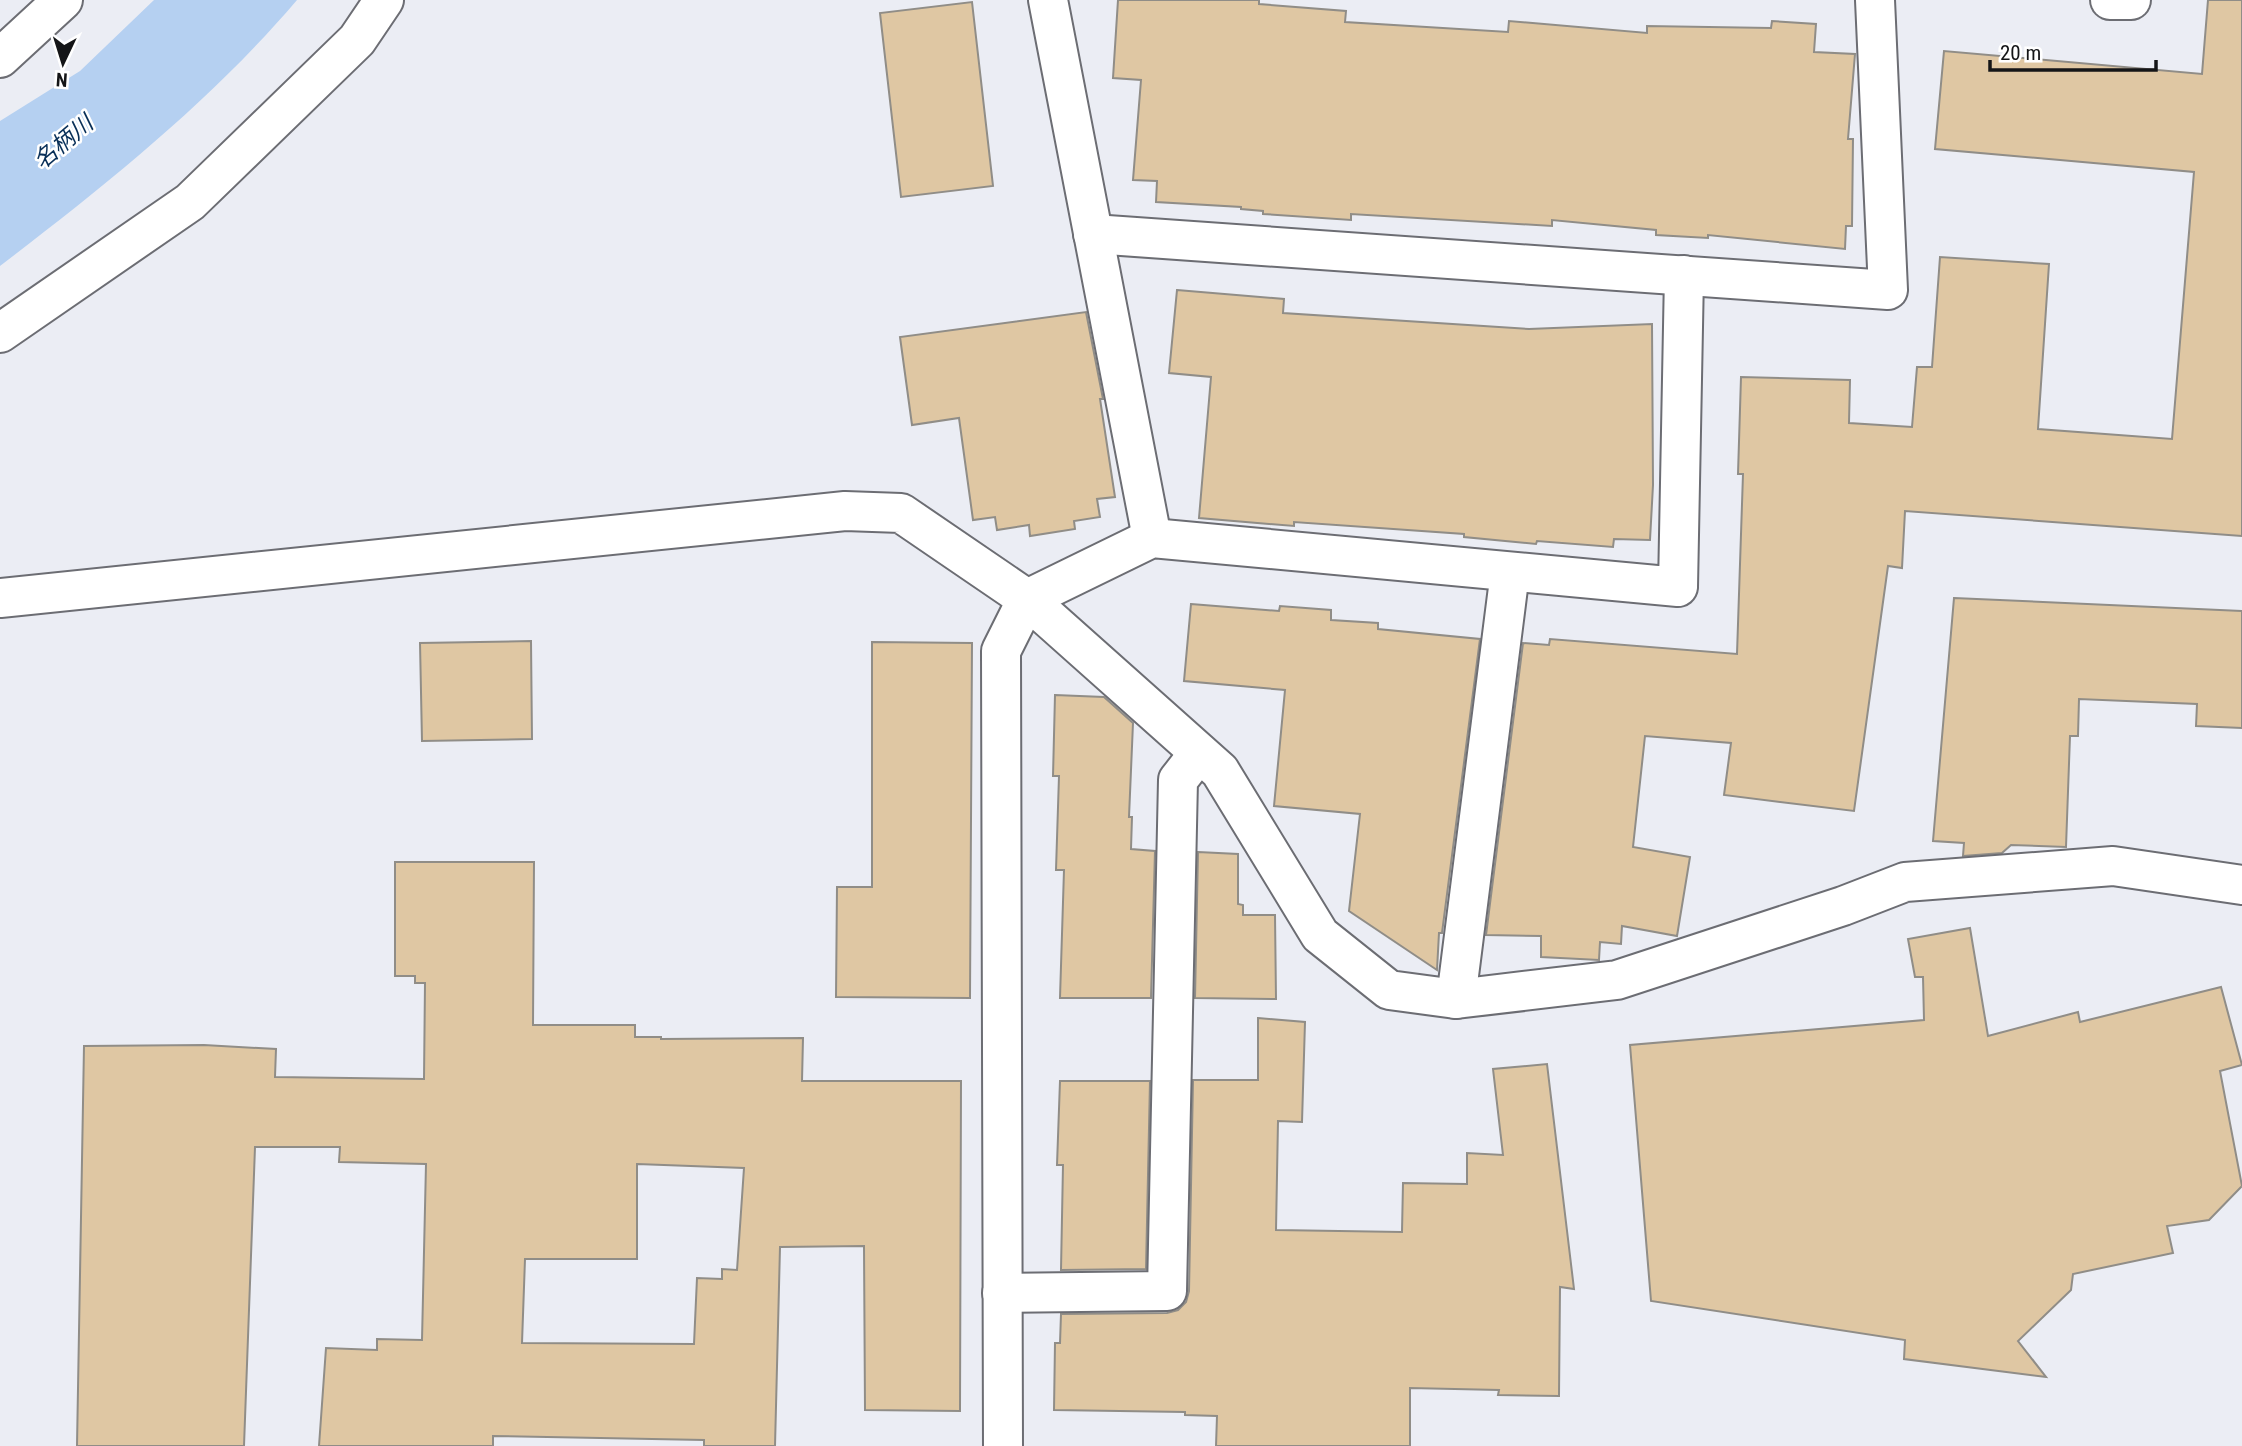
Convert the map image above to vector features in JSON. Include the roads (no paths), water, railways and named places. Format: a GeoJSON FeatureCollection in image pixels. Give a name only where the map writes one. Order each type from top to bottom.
{"type":"FeatureCollection","features":[{"type":"Feature","properties":{"kind":"street"},"geometry":{"type":"LineString","coordinates":[[0,58],[63,0]]}},
{"type":"Feature","properties":{"kind":"street"},"geometry":{"type":"LineString","coordinates":[[0,333],[190,202],[357,40],[384,0]]}},
{"type":"Feature","properties":{"kind":"street"},"geometry":{"type":"LineString","coordinates":[[1048,0],[1152,538]]}},
{"type":"Feature","properties":{"kind":"street"},"geometry":{"type":"LineString","coordinates":[[1093,234],[1888,290],[1875,0]]}},
{"type":"Feature","properties":{"kind":"street"},"geometry":{"type":"LineString","coordinates":[[2110,0],[2131,0]]}},
{"type":"Feature","properties":{"kind":"street"},"geometry":{"type":"LineString","coordinates":[[1003,1446],[1001,651],[1027,599],[1152,538],[1678,587],[1684,275]]}},
{"type":"Feature","properties":{"kind":"street"},"geometry":{"type":"LineString","coordinates":[[0,598],[845,511],[901,513],[1027,599],[1220,771],[1320,935],[1389,990],[1456,999],[1617,980],[1843,906],[1905,882],[2113,866],[2242,885]]}},
{"type":"Feature","properties":{"kind":"street"},"geometry":{"type":"LineString","coordinates":[[1456,999],[1510,572]]}},
{"type":"Feature","properties":{"kind":"street"},"geometry":{"type":"LineString","coordinates":[[1002,1293],[1167,1291],[1178,780],[1199,753]]}},
{"type":"Feature","properties":{"kind":"water","name":"名柄川"},"geometry":{"type":"Polygon","coordinates":[[[154,0],[297,0],[264,37],[193,107],[118,173],[0,266],[0,121],[80,71],[154,0]]]}}]}
